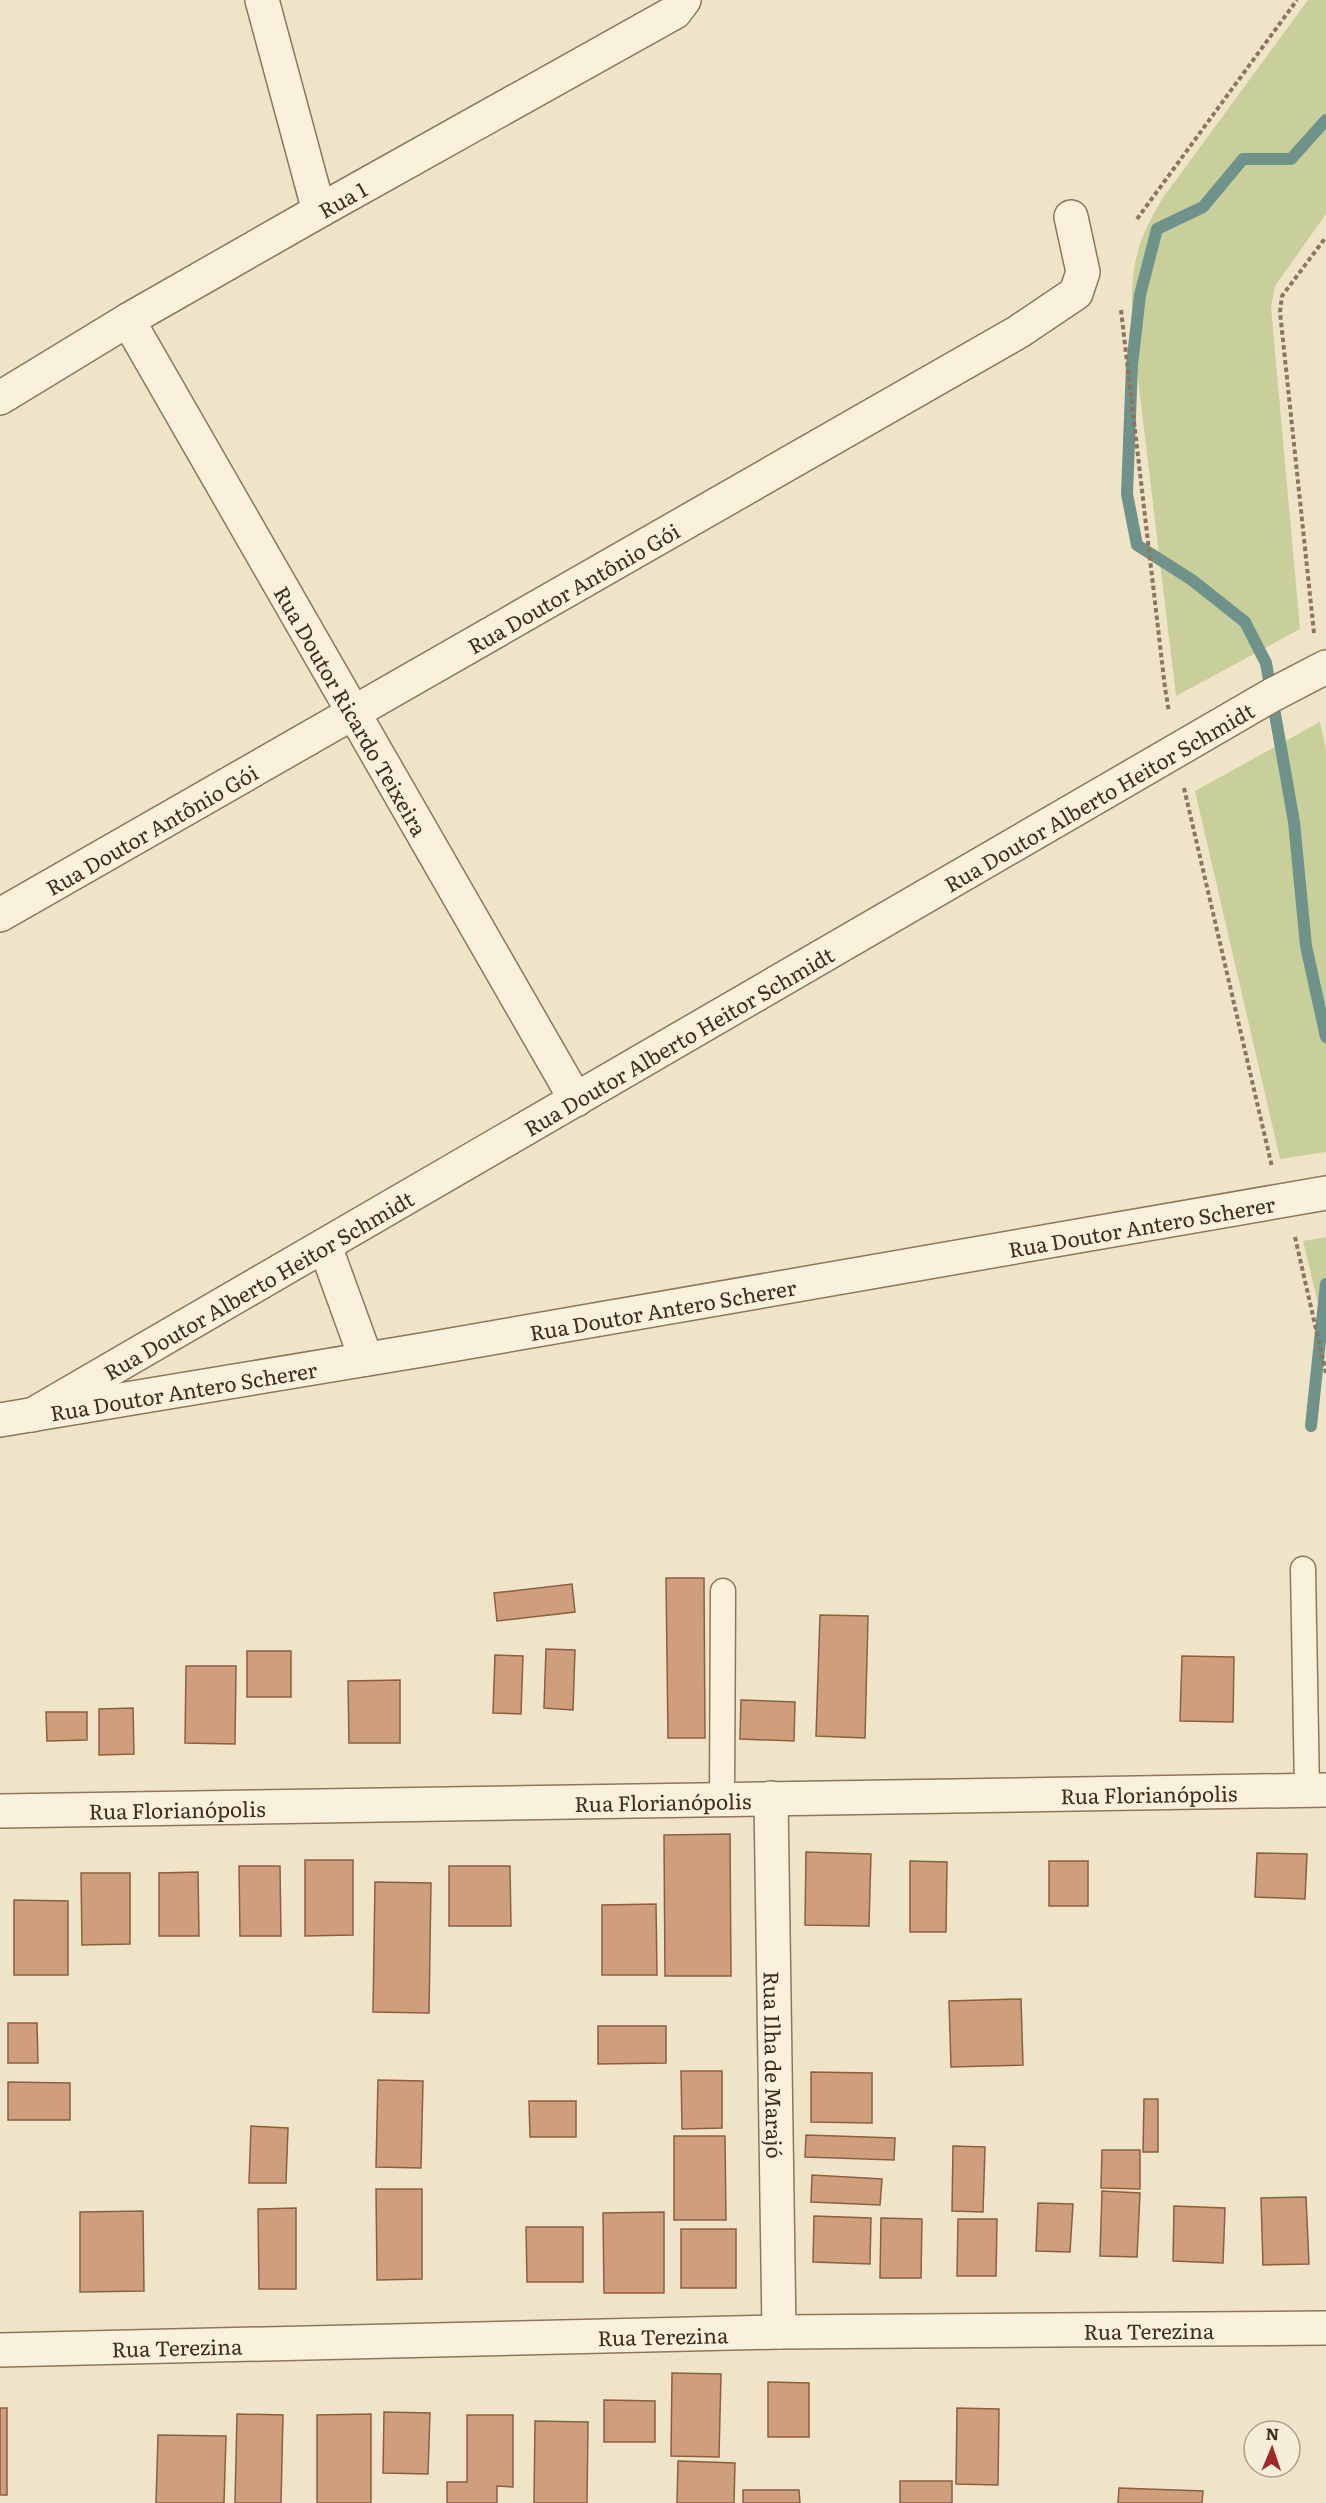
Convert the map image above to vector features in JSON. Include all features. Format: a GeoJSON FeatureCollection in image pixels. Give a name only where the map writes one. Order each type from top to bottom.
{"type":"FeatureCollection","features":[{"type":"Feature","properties":{"kind":"street"},"geometry":{"type":"LineString","coordinates":[[262,0],[319,211]]}},
{"type":"Feature","properties":{"kind":"street","name":"Rua 1"},"geometry":{"type":"LineString","coordinates":[[0,398],[319,211],[675,12],[684,0]]}},
{"type":"Feature","properties":{"kind":"street","name":"Rua Doutor Antônio Gói"},"geometry":{"type":"LineString","coordinates":[[0,915],[1018,332],[1076,293],[1083,272],[1071,217]]}},
{"type":"Feature","properties":{"kind":"street","name":"Rua Doutor Ricardo Teixeira"},"geometry":{"type":"LineString","coordinates":[[128,321],[576,1100]]}},
{"type":"Feature","properties":{"kind":"street","name":"Rua Doutor Alberto Heitor Schmidt"},"geometry":{"type":"LineString","coordinates":[[32,1415],[1326,666]]}},
{"type":"Feature","properties":{"kind":"street","name":"Rua Doutor Antero Scherer"},"geometry":{"type":"LineString","coordinates":[[0,1420],[1326,1193]]}},
{"type":"Feature","properties":{"kind":"street"},"geometry":{"type":"LineString","coordinates":[[325,1246],[366,1359]]}},
{"type":"Feature","properties":{"kind":"street","name":"Rua Florianópolis"},"geometry":{"type":"LineString","coordinates":[[0,1811],[1316,1790]]}},
{"type":"Feature","properties":{"kind":"street","name":"Rua Ilha de Marajó"},"geometry":{"type":"LineString","coordinates":[[771,1798],[779,2332]]}},
{"type":"Feature","properties":{"kind":"street","name":"Rua Terezina"},"geometry":{"type":"LineString","coordinates":[[0,2350],[779,2332],[1326,2328]]}},
{"type":"Feature","properties":{"kind":"lane"},"geometry":{"type":"LineString","coordinates":[[1303,1569],[1316,1790]]}},
{"type":"Feature","properties":{"kind":"lane"},"geometry":{"type":"LineString","coordinates":[[722,1799],[723,1592]]}},
{"type":"Feature","properties":{"kind":"path"},"geometry":{"type":"LineString","coordinates":[[1137,219],[1297,0]]}},
{"type":"Feature","properties":{"kind":"path"},"geometry":{"type":"LineString","coordinates":[[1314,637],[1280,312],[1282,296],[1326,237]]}},
{"type":"Feature","properties":{"kind":"path"},"geometry":{"type":"LineString","coordinates":[[1121,310],[1164,688],[1169,713]]}},
{"type":"Feature","properties":{"kind":"path"},"geometry":{"type":"LineString","coordinates":[[1184,787],[1272,1169]]}},
{"type":"Feature","properties":{"kind":"path"},"geometry":{"type":"LineString","coordinates":[[1294,1233],[1326,1372]]}},
{"type":"Feature","properties":{"kind":"green space"},"geometry":{"type":"Polygon","coordinates":[[[1308,0],[1326,0],[1326,214],[1275,286],[1271,307],[1300,629],[1176,696],[1132,329],[1135,262],[1145,233],[1162,199],[1308,0]]]}},
{"type":"Feature","properties":{"kind":"green space"},"geometry":{"type":"Polygon","coordinates":[[[1320,722],[1326,750],[1326,1152],[1280,1159],[1195,791],[1320,722]]]}},
{"type":"Feature","properties":{"kind":"green space"},"geometry":{"type":"Polygon","coordinates":[[[1326,1237],[1326,1337],[1303,1241],[1326,1237]]]}},
{"type":"Feature","properties":{"kind":"building"},"geometry":{"type":"Polygon","coordinates":[[[666,1578],[704,1578],[705,1738],[668,1738],[666,1578]]]}},
{"type":"Feature","properties":{"kind":"building"},"geometry":{"type":"Polygon","coordinates":[[[572,1584],[575,1612],[497,1621],[494,1593],[572,1584]]]}},
{"type":"Feature","properties":{"kind":"building"},"geometry":{"type":"Polygon","coordinates":[[[820,1615],[868,1616],[865,1738],[816,1736],[820,1615]]]}},
{"type":"Feature","properties":{"kind":"building"},"geometry":{"type":"Polygon","coordinates":[[[546,1649],[575,1650],[573,1710],[544,1708],[546,1649]]]}},
{"type":"Feature","properties":{"kind":"building"},"geometry":{"type":"Polygon","coordinates":[[[247,1651],[291,1651],[291,1697],[247,1697],[247,1651]]]}},
{"type":"Feature","properties":{"kind":"building"},"geometry":{"type":"Polygon","coordinates":[[[495,1655],[523,1656],[521,1714],[493,1713],[495,1655]]]}},
{"type":"Feature","properties":{"kind":"building"},"geometry":{"type":"Polygon","coordinates":[[[1182,1656],[1234,1657],[1233,1722],[1180,1721],[1182,1656]]]}},
{"type":"Feature","properties":{"kind":"building"},"geometry":{"type":"Polygon","coordinates":[[[186,1666],[236,1666],[235,1744],[185,1743],[186,1666]]]}},
{"type":"Feature","properties":{"kind":"building"},"geometry":{"type":"Polygon","coordinates":[[[400,1680],[400,1743],[349,1743],[348,1681],[400,1680]]]}},
{"type":"Feature","properties":{"kind":"building"},"geometry":{"type":"Polygon","coordinates":[[[741,1700],[795,1702],[794,1741],[740,1739],[741,1700]]]}},
{"type":"Feature","properties":{"kind":"building"},"geometry":{"type":"Polygon","coordinates":[[[133,1708],[134,1754],[99,1755],[99,1709],[133,1708]]]}},
{"type":"Feature","properties":{"kind":"building"},"geometry":{"type":"Polygon","coordinates":[[[46,1712],[87,1712],[87,1740],[47,1741],[46,1712]]]}},
{"type":"Feature","properties":{"kind":"building"},"geometry":{"type":"Polygon","coordinates":[[[730,1834],[731,1976],[665,1976],[664,1835],[730,1834]]]}},
{"type":"Feature","properties":{"kind":"building"},"geometry":{"type":"Polygon","coordinates":[[[806,1852],[871,1854],[869,1926],[805,1925],[806,1852]]]}},
{"type":"Feature","properties":{"kind":"building"},"geometry":{"type":"Polygon","coordinates":[[[1257,1853],[1307,1854],[1305,1899],[1255,1897],[1257,1853]]]}},
{"type":"Feature","properties":{"kind":"building"},"geometry":{"type":"Polygon","coordinates":[[[305,1860],[353,1860],[353,1935],[305,1936],[305,1860]]]}},
{"type":"Feature","properties":{"kind":"building"},"geometry":{"type":"Polygon","coordinates":[[[910,1861],[947,1862],[946,1932],[910,1932],[910,1861]]]}},
{"type":"Feature","properties":{"kind":"building"},"geometry":{"type":"Polygon","coordinates":[[[1049,1861],[1088,1861],[1088,1906],[1049,1906],[1049,1861]]]}},
{"type":"Feature","properties":{"kind":"building"},"geometry":{"type":"Polygon","coordinates":[[[239,1866],[280,1866],[281,1936],[240,1936],[239,1866]]]}},
{"type":"Feature","properties":{"kind":"building"},"geometry":{"type":"Polygon","coordinates":[[[449,1866],[510,1866],[511,1926],[449,1926],[449,1866]]]}},
{"type":"Feature","properties":{"kind":"building"},"geometry":{"type":"Polygon","coordinates":[[[198,1872],[199,1936],[159,1936],[159,1873],[198,1872]]]}},
{"type":"Feature","properties":{"kind":"building"},"geometry":{"type":"Polygon","coordinates":[[[81,1873],[130,1873],[130,1944],[82,1945],[81,1873]]]}},
{"type":"Feature","properties":{"kind":"building"},"geometry":{"type":"Polygon","coordinates":[[[375,1882],[431,1883],[429,2013],[373,2012],[375,1882]]]}},
{"type":"Feature","properties":{"kind":"building"},"geometry":{"type":"Polygon","coordinates":[[[14,1900],[68,1901],[68,1975],[14,1975],[14,1900]]]}},
{"type":"Feature","properties":{"kind":"building"},"geometry":{"type":"Polygon","coordinates":[[[656,1904],[657,1975],[602,1975],[602,1905],[656,1904]]]}},
{"type":"Feature","properties":{"kind":"building"},"geometry":{"type":"Polygon","coordinates":[[[1021,1999],[1023,2065],[951,2067],[949,2001],[1021,1999]]]}},
{"type":"Feature","properties":{"kind":"building"},"geometry":{"type":"Polygon","coordinates":[[[8,2023],[37,2023],[38,2063],[8,2063],[8,2023]]]}},
{"type":"Feature","properties":{"kind":"building"},"geometry":{"type":"Polygon","coordinates":[[[598,2026],[666,2026],[666,2063],[598,2064],[598,2026]]]}},
{"type":"Feature","properties":{"kind":"building"},"geometry":{"type":"Polygon","coordinates":[[[681,2071],[722,2071],[722,2128],[682,2129],[681,2071]]]}},
{"type":"Feature","properties":{"kind":"building"},"geometry":{"type":"Polygon","coordinates":[[[811,2072],[872,2073],[872,2123],[811,2122],[811,2072]]]}},
{"type":"Feature","properties":{"kind":"building"},"geometry":{"type":"Polygon","coordinates":[[[378,2080],[423,2081],[421,2168],[376,2167],[378,2080]]]}},
{"type":"Feature","properties":{"kind":"building"},"geometry":{"type":"Polygon","coordinates":[[[8,2082],[70,2083],[70,2120],[8,2120],[8,2082]]]}},
{"type":"Feature","properties":{"kind":"building"},"geometry":{"type":"Polygon","coordinates":[[[1144,2099],[1158,2099],[1158,2152],[1143,2152],[1144,2099]]]}},
{"type":"Feature","properties":{"kind":"building"},"geometry":{"type":"Polygon","coordinates":[[[529,2101],[576,2101],[576,2137],[530,2137],[529,2101]]]}},
{"type":"Feature","properties":{"kind":"building"},"geometry":{"type":"Polygon","coordinates":[[[251,2126],[288,2128],[286,2183],[249,2183],[251,2126]]]}},
{"type":"Feature","properties":{"kind":"building"},"geometry":{"type":"Polygon","coordinates":[[[806,2135],[895,2138],[894,2160],[805,2157],[806,2135]]]}},
{"type":"Feature","properties":{"kind":"building"},"geometry":{"type":"Polygon","coordinates":[[[674,2136],[725,2136],[726,2220],[674,2220],[674,2136]]]}},
{"type":"Feature","properties":{"kind":"building"},"geometry":{"type":"Polygon","coordinates":[[[953,2146],[985,2147],[983,2212],[952,2211],[953,2146]]]}},
{"type":"Feature","properties":{"kind":"building"},"geometry":{"type":"Polygon","coordinates":[[[1102,2150],[1140,2150],[1140,2189],[1101,2188],[1102,2150]]]}},
{"type":"Feature","properties":{"kind":"building"},"geometry":{"type":"Polygon","coordinates":[[[812,2175],[882,2179],[880,2205],[811,2202],[812,2175]]]}},
{"type":"Feature","properties":{"kind":"building"},"geometry":{"type":"Polygon","coordinates":[[[376,2189],[422,2189],[422,2279],[377,2280],[376,2189]]]}},
{"type":"Feature","properties":{"kind":"building"},"geometry":{"type":"Polygon","coordinates":[[[1102,2191],[1140,2193],[1137,2257],[1100,2256],[1102,2191]]]}},
{"type":"Feature","properties":{"kind":"building"},"geometry":{"type":"Polygon","coordinates":[[[1306,2197],[1309,2264],[1263,2265],[1261,2198],[1306,2197]]]}},
{"type":"Feature","properties":{"kind":"building"},"geometry":{"type":"Polygon","coordinates":[[[1038,2203],[1073,2204],[1070,2252],[1036,2251],[1038,2203]]]}},
{"type":"Feature","properties":{"kind":"building"},"geometry":{"type":"Polygon","coordinates":[[[1174,2206],[1225,2208],[1223,2263],[1173,2261],[1174,2206]]]}},
{"type":"Feature","properties":{"kind":"building"},"geometry":{"type":"Polygon","coordinates":[[[296,2208],[296,2289],[259,2289],[258,2209],[296,2208]]]}},
{"type":"Feature","properties":{"kind":"building"},"geometry":{"type":"Polygon","coordinates":[[[143,2211],[144,2291],[80,2292],[80,2212],[143,2211]]]}},
{"type":"Feature","properties":{"kind":"building"},"geometry":{"type":"Polygon","coordinates":[[[664,2212],[664,2293],[604,2293],[603,2213],[664,2212]]]}},
{"type":"Feature","properties":{"kind":"building"},"geometry":{"type":"Polygon","coordinates":[[[814,2216],[871,2218],[870,2264],[813,2262],[814,2216]]]}},
{"type":"Feature","properties":{"kind":"building"},"geometry":{"type":"Polygon","coordinates":[[[881,2218],[922,2219],[921,2278],[880,2278],[881,2218]]]}},
{"type":"Feature","properties":{"kind":"building"},"geometry":{"type":"Polygon","coordinates":[[[958,2219],[997,2219],[996,2276],[957,2276],[958,2219]]]}},
{"type":"Feature","properties":{"kind":"building"},"geometry":{"type":"Polygon","coordinates":[[[526,2227],[583,2227],[583,2282],[527,2282],[526,2227]]]}},
{"type":"Feature","properties":{"kind":"building"},"geometry":{"type":"Polygon","coordinates":[[[681,2229],[736,2229],[736,2288],[681,2288],[681,2229]]]}},
{"type":"Feature","properties":{"kind":"building"},"geometry":{"type":"Polygon","coordinates":[[[672,2373],[721,2374],[719,2457],[671,2456],[672,2373]]]}},
{"type":"Feature","properties":{"kind":"building"},"geometry":{"type":"Polygon","coordinates":[[[768,2382],[809,2383],[809,2437],[768,2437],[768,2382]]]}},
{"type":"Feature","properties":{"kind":"building"},"geometry":{"type":"Polygon","coordinates":[[[604,2400],[655,2401],[655,2442],[604,2442],[604,2400]]]}},
{"type":"Feature","properties":{"kind":"building"},"geometry":{"type":"Polygon","coordinates":[[[0,2408],[7,2408],[7,2495],[0,2495],[0,2408]]]}},
{"type":"Feature","properties":{"kind":"building"},"geometry":{"type":"Polygon","coordinates":[[[957,2408],[999,2409],[998,2485],[956,2484],[957,2408]]]}},
{"type":"Feature","properties":{"kind":"building"},"geometry":{"type":"Polygon","coordinates":[[[384,2412],[430,2413],[428,2474],[383,2473],[384,2412]]]}},
{"type":"Feature","properties":{"kind":"building"},"geometry":{"type":"Polygon","coordinates":[[[237,2414],[283,2415],[281,2503],[235,2503],[237,2414]]]}},
{"type":"Feature","properties":{"kind":"building"},"geometry":{"type":"Polygon","coordinates":[[[371,2414],[371,2503],[317,2503],[317,2415],[371,2414]]]}},
{"type":"Feature","properties":{"kind":"building"},"geometry":{"type":"Polygon","coordinates":[[[467,2415],[513,2415],[513,2487],[497,2486],[497,2503],[447,2503],[447,2482],[467,2482],[467,2415]]]}},
{"type":"Feature","properties":{"kind":"building"},"geometry":{"type":"Polygon","coordinates":[[[535,2421],[588,2422],[587,2503],[534,2503],[535,2421]]]}},
{"type":"Feature","properties":{"kind":"building"},"geometry":{"type":"Polygon","coordinates":[[[158,2435],[226,2436],[224,2503],[156,2503],[158,2435]]]}},
{"type":"Feature","properties":{"kind":"building"},"geometry":{"type":"Polygon","coordinates":[[[678,2461],[735,2463],[734,2503],[677,2503],[678,2461]]]}},
{"type":"Feature","properties":{"kind":"building"},"geometry":{"type":"Polygon","coordinates":[[[900,2481],[952,2481],[952,2503],[900,2503],[900,2481]]]}},
{"type":"Feature","properties":{"kind":"building"},"geometry":{"type":"Polygon","coordinates":[[[1119,2488],[1203,2491],[1202,2503],[1118,2503],[1119,2488]]]}},
{"type":"Feature","properties":{"kind":"building"},"geometry":{"type":"Polygon","coordinates":[[[743,2490],[799,2490],[800,2503],[743,2503],[743,2490]]]}},
{"type":"Feature","properties":{"kind":"waterway"},"geometry":{"type":"LineString","coordinates":[[1326,120],[1291,159],[1243,159],[1203,207],[1157,229],[1140,295],[1132,365],[1127,494],[1137,545],[1192,580],[1245,622],[1266,663],[1294,822],[1306,946],[1326,1037]]}},
{"type":"Feature","properties":{"kind":"waterway"},"geometry":{"type":"LineString","coordinates":[[1311,1426],[1326,1284]]}}]}
